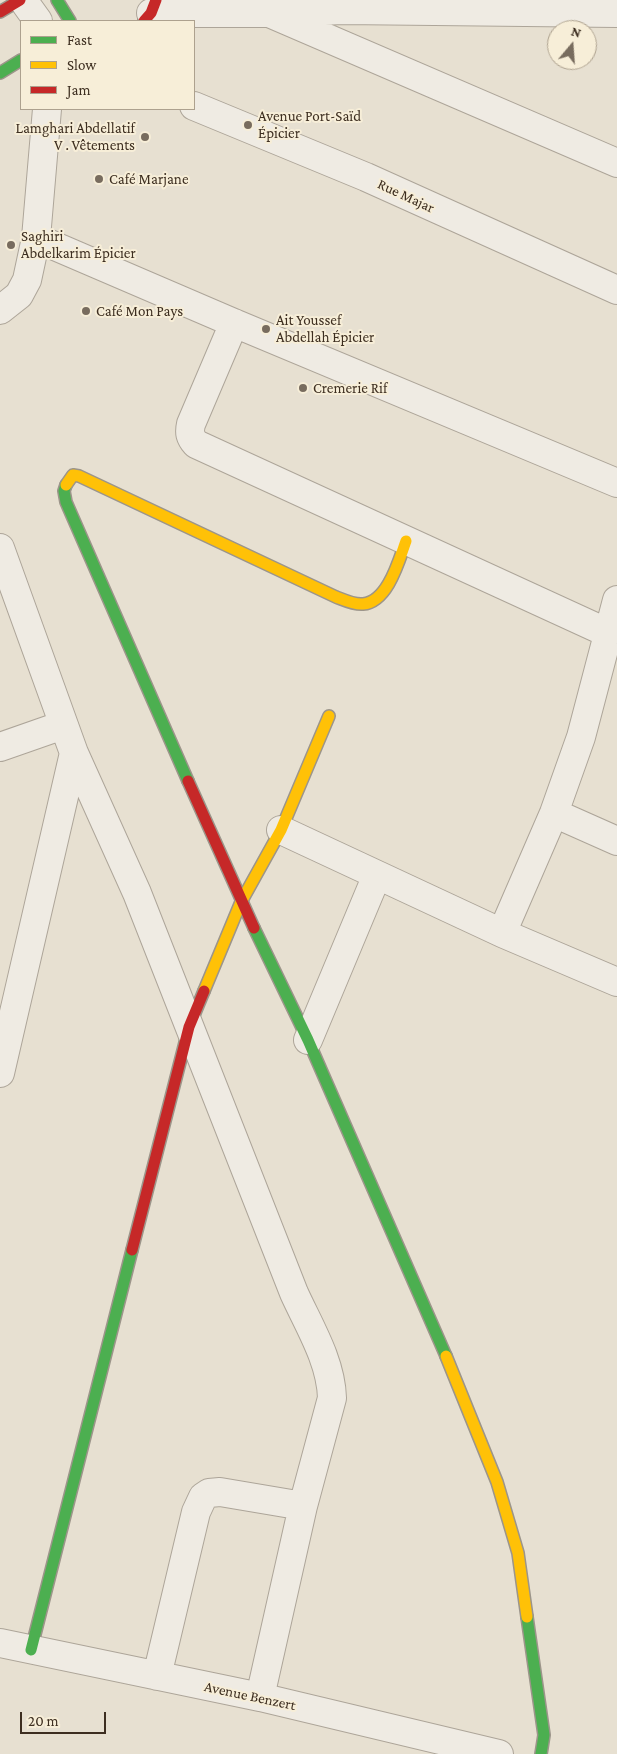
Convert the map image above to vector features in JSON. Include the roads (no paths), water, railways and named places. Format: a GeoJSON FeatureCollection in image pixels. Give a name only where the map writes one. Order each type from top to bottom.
{"type":"FeatureCollection","features":[{"type":"Feature","properties":{"kind":"street"},"geometry":{"type":"LineString","coordinates":[[0,12],[20,0]]}},
{"type":"Feature","properties":{"kind":"street"},"geometry":{"type":"LineString","coordinates":[[24,0],[37,20]]}},
{"type":"Feature","properties":{"kind":"street"},"geometry":{"type":"LineString","coordinates":[[58,0],[58,5],[69,20]]}},
{"type":"Feature","properties":{"kind":"street"},"geometry":{"type":"LineString","coordinates":[[150,11],[269,13],[351,5],[617,13]]}},
{"type":"Feature","properties":{"kind":"street"},"geometry":{"type":"LineString","coordinates":[[269,13],[617,163]]}},
{"type":"Feature","properties":{"kind":"street"},"geometry":{"type":"LineString","coordinates":[[0,73],[20,61]]}},
{"type":"Feature","properties":{"kind":"street","name":"Rue Majar"},"geometry":{"type":"LineString","coordinates":[[195,106],[366,177],[617,290]]}},
{"type":"Feature","properties":{"kind":"street"},"geometry":{"type":"LineString","coordinates":[[0,310],[19,295],[27,280],[36,238],[47,110]]}},
{"type":"Feature","properties":{"kind":"street"},"geometry":{"type":"LineString","coordinates":[[36,238],[617,483]]}},
{"type":"Feature","properties":{"kind":"street"},"geometry":{"type":"LineString","coordinates":[[234,323],[191,424],[191,439],[203,448],[608,633]]}},
{"type":"Feature","properties":{"kind":"street"},"geometry":{"type":"LineString","coordinates":[[406,541],[388,584],[381,595],[373,602],[362,604],[336,597],[79,476],[73,476],[64,485],[66,502],[241,902],[308,1040],[447,1357],[497,1482],[518,1553],[544,1736],[541,1754]]}},
{"type":"Feature","properties":{"kind":"street"},"geometry":{"type":"LineString","coordinates":[[0,548],[74,753],[137,893],[294,1293],[322,1355],[332,1383],[332,1398],[303,1506],[260,1697]]}},
{"type":"Feature","properties":{"kind":"street"},"geometry":{"type":"LineString","coordinates":[[502,933],[554,813],[581,736],[607,682],[608,633],[617,600]]}},
{"type":"Feature","properties":{"kind":"street"},"geometry":{"type":"LineString","coordinates":[[31,1650],[189,1027],[241,902],[281,830],[329,716]]}},
{"type":"Feature","properties":{"kind":"street"},"geometry":{"type":"LineString","coordinates":[[0,747],[63,725]]}},
{"type":"Feature","properties":{"kind":"street"},"geometry":{"type":"LineString","coordinates":[[0,1073],[74,753]]}},
{"type":"Feature","properties":{"kind":"street"},"geometry":{"type":"LineString","coordinates":[[554,813],[617,842]]}},
{"type":"Feature","properties":{"kind":"street"},"geometry":{"type":"LineString","coordinates":[[281,830],[502,933],[617,982]]}},
{"type":"Feature","properties":{"kind":"street"},"geometry":{"type":"LineString","coordinates":[[308,1040],[377,875]]}},
{"type":"Feature","properties":{"kind":"street"},"geometry":{"type":"LineString","coordinates":[[157,1676],[182,1564],[196,1512],[203,1497],[210,1493],[220,1492],[303,1506]]}},
{"type":"Feature","properties":{"kind":"street","name":"Avenue Benzert"},"geometry":{"type":"LineString","coordinates":[[0,1642],[260,1697],[499,1754]]}},
{"type":"Feature","properties":{"kind":"place","name":"Avenue Port-Saïd Épicier"},"geometry":{"type":"Point","coordinates":[248,125]}},
{"type":"Feature","properties":{"kind":"place","name":"Lamghari Abdellatif V . Vêtements"},"geometry":{"type":"Point","coordinates":[145,137]}},
{"type":"Feature","properties":{"kind":"place","name":"Café Marjane"},"geometry":{"type":"Point","coordinates":[99,179]}},
{"type":"Feature","properties":{"kind":"place","name":"Saghiri Abdelkarim Épicier"},"geometry":{"type":"Point","coordinates":[11,245]}},
{"type":"Feature","properties":{"kind":"place","name":"Café Mon Pays"},"geometry":{"type":"Point","coordinates":[86,311]}},
{"type":"Feature","properties":{"kind":"place","name":"Ait Youssef Abdellah Épicier"},"geometry":{"type":"Point","coordinates":[266,329]}},
{"type":"Feature","properties":{"kind":"place","name":"Cremerie Rif"},"geometry":{"type":"Point","coordinates":[303,388]}}]}
